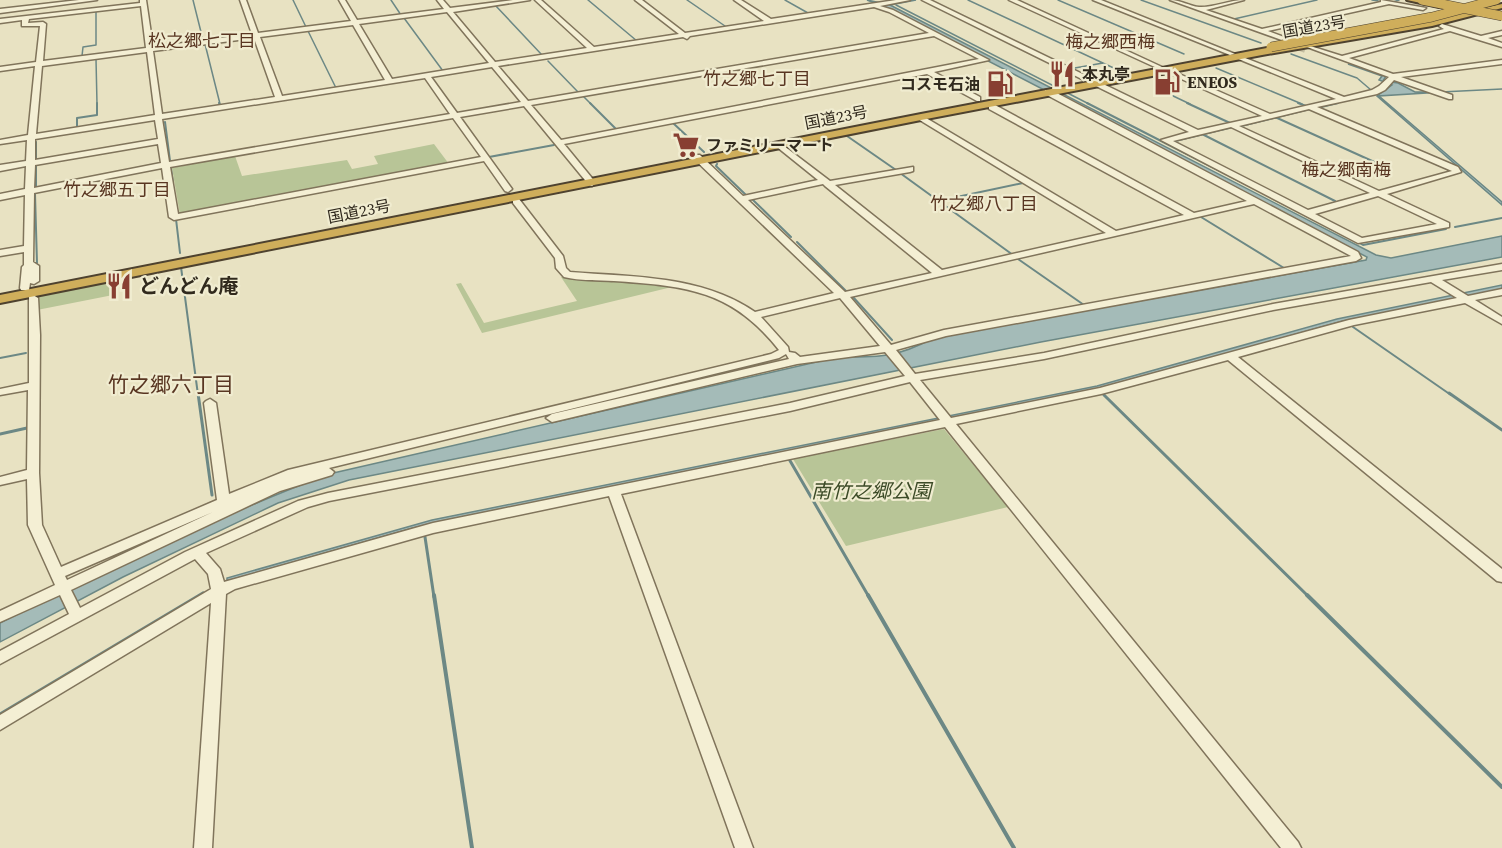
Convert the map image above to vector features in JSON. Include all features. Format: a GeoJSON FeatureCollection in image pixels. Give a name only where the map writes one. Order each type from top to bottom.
{"type":"FeatureCollection","features":[{"type":"Feature","properties":{"kind":"highway"},"geometry":{"type":"LineString","coordinates":[[1433,0],[1502,15]]}},
{"type":"Feature","properties":{"kind":"highway"},"geometry":{"type":"LineString","coordinates":[[1440,0],[1458,7],[1483,11]]}},
{"type":"Feature","properties":{"kind":"highway"},"geometry":{"type":"LineString","coordinates":[[1235,55],[1483,0]]}},
{"type":"Feature","properties":{"kind":"highway","name":"国道23号"},"geometry":{"type":"LineString","coordinates":[[699,159],[1235,55],[1279,44],[1432,17],[1496,0]]}},
{"type":"Feature","properties":{"kind":"highway"},"geometry":{"type":"LineString","coordinates":[[1420,2],[1502,15]]}},
{"type":"Feature","properties":{"kind":"highway"},"geometry":{"type":"LineString","coordinates":[[1420,2],[1502,15]]}},
{"type":"Feature","properties":{"kind":"highway","name":"国道23号"},"geometry":{"type":"LineString","coordinates":[[1279,44],[1412,25],[1502,4]]}},
{"type":"Feature","properties":{"kind":"highway"},"geometry":{"type":"LineString","coordinates":[[1235,55],[1308,48],[1432,23],[1502,4]]}},
{"type":"Feature","properties":{"kind":"highway","name":"国道23号"},"geometry":{"type":"LineString","coordinates":[[0,293],[31,289],[1053,90]]}},
{"type":"Feature","properties":{"kind":"highway","name":"国道23号"},"geometry":{"type":"LineString","coordinates":[[0,299],[590,180]]}},
{"type":"Feature","properties":{"kind":"street"},"geometry":{"type":"LineString","coordinates":[[29,8],[47,3],[94,0]]}},
{"type":"Feature","properties":{"kind":"street"},"geometry":{"type":"LineString","coordinates":[[0,12],[112,0]]}},
{"type":"Feature","properties":{"kind":"street"},"geometry":{"type":"LineString","coordinates":[[243,0],[279,98]]}},
{"type":"Feature","properties":{"kind":"street"},"geometry":{"type":"LineString","coordinates":[[342,0],[389,80]]}},
{"type":"Feature","properties":{"kind":"street"},"geometry":{"type":"LineString","coordinates":[[440,0],[590,180]]}},
{"type":"Feature","properties":{"kind":"street"},"geometry":{"type":"LineString","coordinates":[[0,69],[527,0]]}},
{"type":"Feature","properties":{"kind":"street"},"geometry":{"type":"LineString","coordinates":[[538,0],[591,48]]}},
{"type":"Feature","properties":{"kind":"street"},"geometry":{"type":"LineString","coordinates":[[638,0],[685,36]]}},
{"type":"Feature","properties":{"kind":"street"},"geometry":{"type":"LineString","coordinates":[[736,0],[769,21]]}},
{"type":"Feature","properties":{"kind":"street"},"geometry":{"type":"LineString","coordinates":[[0,144],[389,80],[496,66],[907,0]]}},
{"type":"Feature","properties":{"kind":"street"},"geometry":{"type":"LineString","coordinates":[[925,0],[1197,133]]}},
{"type":"Feature","properties":{"kind":"street"},"geometry":{"type":"LineString","coordinates":[[1012,0],[1269,116]]}},
{"type":"Feature","properties":{"kind":"street"},"geometry":{"type":"LineString","coordinates":[[1096,0],[1344,99]]}},
{"type":"Feature","properties":{"kind":"street"},"geometry":{"type":"LineString","coordinates":[[1173,0],[1258,30],[1279,44]]}},
{"type":"Feature","properties":{"kind":"street"},"geometry":{"type":"LineString","coordinates":[[1200,9],[1241,0]]}},
{"type":"Feature","properties":{"kind":"street"},"geometry":{"type":"LineString","coordinates":[[1359,8],[1379,1],[1420,2]]}},
{"type":"Feature","properties":{"kind":"street"},"geometry":{"type":"LineString","coordinates":[[0,21],[144,2],[161,141],[174,217],[487,158]]}},
{"type":"Feature","properties":{"kind":"street"},"geometry":{"type":"LineString","coordinates":[[1258,30],[1389,2]]}},
{"type":"Feature","properties":{"kind":"street"},"geometry":{"type":"LineString","coordinates":[[842,4],[849,8]]}},
{"type":"Feature","properties":{"kind":"street"},"geometry":{"type":"LineString","coordinates":[[158,118],[428,78],[591,48],[685,36],[875,5],[986,60],[558,143]]}},
{"type":"Feature","properties":{"kind":"street"},"geometry":{"type":"LineString","coordinates":[[29,8],[24,25],[43,24],[31,139],[28,263],[34,386],[35,525],[73,609]]}},
{"type":"Feature","properties":{"kind":"street"},"geometry":{"type":"LineString","coordinates":[[1432,23],[1502,45]]}},
{"type":"Feature","properties":{"kind":"street"},"geometry":{"type":"LineString","coordinates":[[1346,60],[1449,29]]}},
{"type":"Feature","properties":{"kind":"street"},"geometry":{"type":"LineString","coordinates":[[0,197],[165,165],[934,33]]}},
{"type":"Feature","properties":{"kind":"street"},"geometry":{"type":"LineString","coordinates":[[1481,39],[1502,33]]}},
{"type":"Feature","properties":{"kind":"street"},"geometry":{"type":"LineString","coordinates":[[1308,48],[1346,60],[1390,81],[1443,94]]}},
{"type":"Feature","properties":{"kind":"street"},"geometry":{"type":"LineString","coordinates":[[1232,125],[1446,225],[1361,241],[1272,198],[1165,140],[1374,92],[1390,81],[1502,62]]}},
{"type":"Feature","properties":{"kind":"street"},"geometry":{"type":"LineString","coordinates":[[927,71],[977,99]]}},
{"type":"Feature","properties":{"kind":"street"},"geometry":{"type":"LineString","coordinates":[[428,78],[508,189]]}},
{"type":"Feature","properties":{"kind":"street"},"geometry":{"type":"LineString","coordinates":[[61,580],[275,488],[322,473],[797,361],[890,349],[944,333],[1356,258],[1355,254],[1053,90]]}},
{"type":"Feature","properties":{"kind":"street"},"geometry":{"type":"LineString","coordinates":[[992,107],[1193,216]]}},
{"type":"Feature","properties":{"kind":"street"},"geometry":{"type":"LineString","coordinates":[[1307,213],[1457,172],[1455,169],[1310,107]]}},
{"type":"Feature","properties":{"kind":"street"},"geometry":{"type":"LineString","coordinates":[[921,117],[1115,234]]}},
{"type":"Feature","properties":{"kind":"street"},"geometry":{"type":"LineString","coordinates":[[0,168],[161,141]]}},
{"type":"Feature","properties":{"kind":"street"},"geometry":{"type":"LineString","coordinates":[[780,145],[940,274]]}},
{"type":"Feature","properties":{"kind":"street"},"geometry":{"type":"LineString","coordinates":[[699,159],[842,295],[890,349],[1292,848]]}},
{"type":"Feature","properties":{"kind":"street"},"geometry":{"type":"LineString","coordinates":[[742,199],[910,170]]}},
{"type":"Feature","properties":{"kind":"street"},"geometry":{"type":"LineString","coordinates":[[754,315],[1272,198]]}},
{"type":"Feature","properties":{"kind":"street"},"geometry":{"type":"LineString","coordinates":[[516,201],[560,258],[561,268],[567,275],[688,286],[727,299],[754,315],[797,361]]}},
{"type":"Feature","properties":{"kind":"street"},"geometry":{"type":"LineString","coordinates":[[0,253],[29,248]]}},
{"type":"Feature","properties":{"kind":"street"},"geometry":{"type":"LineString","coordinates":[[0,651],[73,609],[151,570],[197,552],[303,504],[328,497],[790,407],[911,375],[1044,356],[1273,307],[1502,267]]}},
{"type":"Feature","properties":{"kind":"street"},"geometry":{"type":"LineString","coordinates":[[1433,279],[1502,321]]}},
{"type":"Feature","properties":{"kind":"street"},"geometry":{"type":"LineString","coordinates":[[0,723],[230,585],[426,530],[946,419],[1101,391],[1353,322],[1463,297],[1502,292]]}},
{"type":"Feature","properties":{"kind":"street"},"geometry":{"type":"LineString","coordinates":[[0,617],[61,580],[288,474],[775,356],[782,354],[784,349]]}},
{"type":"Feature","properties":{"kind":"street"},"geometry":{"type":"LineString","coordinates":[[1230,356],[1502,576]]}},
{"type":"Feature","properties":{"kind":"street"},"geometry":{"type":"LineString","coordinates":[[0,392],[34,386]]}},
{"type":"Feature","properties":{"kind":"street"},"geometry":{"type":"LineString","coordinates":[[210,404],[225,502]]}},
{"type":"Feature","properties":{"kind":"street"},"geometry":{"type":"LineString","coordinates":[[0,481],[33,473]]}},
{"type":"Feature","properties":{"kind":"street"},"geometry":{"type":"LineString","coordinates":[[614,491],[744,848]]}},
{"type":"Feature","properties":{"kind":"street"},"geometry":{"type":"LineString","coordinates":[[197,552],[215,573],[219,591],[203,848]]}},
{"type":"Feature","properties":{"kind":"street"},"geometry":{"type":"LineString","coordinates":[[0,658],[197,552]]}},
{"type":"Feature","properties":{"kind":"green space"},"geometry":{"type":"Polygon","coordinates":[[[434,144],[449,164],[180,215],[172,168],[235,156],[242,176],[347,160],[352,169],[378,164],[374,156],[434,144]]]}},
{"type":"Feature","properties":{"kind":"green space"},"geometry":{"type":"Polygon","coordinates":[[[561,277],[676,286],[482,333],[456,284],[461,283],[484,323],[577,301],[561,277]]]}},
{"type":"Feature","properties":{"kind":"green space"},"geometry":{"type":"Polygon","coordinates":[[[113,281],[113,295],[37,310],[35,308],[36,296],[113,281]]]}},
{"type":"Feature","properties":{"kind":"green space","name":"南竹之郷公園"},"geometry":{"type":"Polygon","coordinates":[[[944,429],[1008,507],[846,546],[793,459],[944,429]]]}},
{"type":"Feature","properties":{"kind":"water"},"geometry":{"type":"Polygon","coordinates":[[[867,0],[886,4],[916,0],[890,5],[1376,255],[1391,258],[1502,236],[1502,257],[1041,342],[349,480],[278,503],[123,577],[0,642],[0,623],[163,544],[329,474],[838,357],[898,353],[933,338],[1366,260],[1367,257],[882,6],[0,144],[877,4],[867,0]]]}},
{"type":"Feature","properties":{"kind":"water"},"geometry":{"type":"Polygon","coordinates":[[[1348,64],[1386,76],[1383,81],[1398,83],[1415,92],[1443,92],[1379,96],[1502,202],[1502,205],[1377,96],[1392,85],[1379,80],[1382,76],[1348,64]]]}},
{"type":"Feature","properties":{"kind":"water"},"geometry":{"type":"Polygon","coordinates":[[[1502,285],[1502,289],[1343,321],[1098,389],[413,528],[227,581],[227,578],[432,520],[1097,386],[1337,319],[1502,285]]]}},
{"type":"Feature","properties":{"kind":"water"},"geometry":{"type":"Polygon","coordinates":[[[203,592],[207,594],[0,717],[0,713],[203,592]]]}},
{"type":"Feature","properties":{"kind":"waterway"},"geometry":{"type":"LineString","coordinates":[[193,0],[203,40]]}},
{"type":"Feature","properties":{"kind":"waterway"},"geometry":{"type":"LineString","coordinates":[[293,0],[306,27]]}},
{"type":"Feature","properties":{"kind":"waterway"},"geometry":{"type":"LineString","coordinates":[[391,0],[401,15]]}},
{"type":"Feature","properties":{"kind":"waterway"},"geometry":{"type":"LineString","coordinates":[[588,0],[637,41]]}},
{"type":"Feature","properties":{"kind":"waterway"},"geometry":{"type":"LineString","coordinates":[[687,0],[725,26]]}},
{"type":"Feature","properties":{"kind":"waterway"},"geometry":{"type":"LineString","coordinates":[[785,0],[808,13]]}},
{"type":"Feature","properties":{"kind":"waterway"},"geometry":{"type":"LineString","coordinates":[[968,0],[1103,63]]}},
{"type":"Feature","properties":{"kind":"waterway"},"geometry":{"type":"LineString","coordinates":[[1058,0],[1184,54]]}},
{"type":"Feature","properties":{"kind":"waterway"},"geometry":{"type":"LineString","coordinates":[[1141,0],[1261,43]]}},
{"type":"Feature","properties":{"kind":"waterway"},"geometry":{"type":"LineString","coordinates":[[1234,19],[1317,0]]}},
{"type":"Feature","properties":{"kind":"waterway"},"geometry":{"type":"LineString","coordinates":[[1372,0],[1379,1]]}},
{"type":"Feature","properties":{"kind":"waterway"},"geometry":{"type":"LineString","coordinates":[[1393,2],[1399,0]]}},
{"type":"Feature","properties":{"kind":"waterway"},"geometry":{"type":"LineString","coordinates":[[495,5],[542,55]]}},
{"type":"Feature","properties":{"kind":"waterway"},"geometry":{"type":"LineString","coordinates":[[896,5],[1089,104]]}},
{"type":"Feature","properties":{"kind":"waterway"},"geometry":{"type":"LineString","coordinates":[[82,56],[83,47],[96,45],[96,10]]}},
{"type":"Feature","properties":{"kind":"waterway"},"geometry":{"type":"LineString","coordinates":[[404,18],[443,71]]}},
{"type":"Feature","properties":{"kind":"waterway"},"geometry":{"type":"LineString","coordinates":[[1270,31],[1285,27]]}},
{"type":"Feature","properties":{"kind":"waterway"},"geometry":{"type":"LineString","coordinates":[[308,31],[336,88]]}},
{"type":"Feature","properties":{"kind":"waterway"},"geometry":{"type":"LineString","coordinates":[[205,44],[220,104]]}},
{"type":"Feature","properties":{"kind":"waterway"},"geometry":{"type":"LineString","coordinates":[[1348,58],[1389,47]]}},
{"type":"Feature","properties":{"kind":"waterway"},"geometry":{"type":"LineString","coordinates":[[1291,54],[1357,78],[1371,90]]}},
{"type":"Feature","properties":{"kind":"waterway"},"geometry":{"type":"LineString","coordinates":[[96,59],[97,104]]}},
{"type":"Feature","properties":{"kind":"waterway"},"geometry":{"type":"LineString","coordinates":[[548,61],[578,92]]}},
{"type":"Feature","properties":{"kind":"waterway"},"geometry":{"type":"LineString","coordinates":[[1069,69],[1103,63]]}},
{"type":"Feature","properties":{"kind":"waterway"},"geometry":{"type":"LineString","coordinates":[[1103,63],[1120,71]]}},
{"type":"Feature","properties":{"kind":"waterway"},"geometry":{"type":"LineString","coordinates":[[1216,68],[1302,104]]}},
{"type":"Feature","properties":{"kind":"waterway"},"geometry":{"type":"LineString","coordinates":[[1441,92],[1502,89]]}},
{"type":"Feature","properties":{"kind":"waterway"},"geometry":{"type":"LineString","coordinates":[[1169,94],[1190,104]]}},
{"type":"Feature","properties":{"kind":"waterway"},"geometry":{"type":"LineString","coordinates":[[582,95],[616,129],[619,129]]}},
{"type":"Feature","properties":{"kind":"waterway"},"geometry":{"type":"LineString","coordinates":[[1332,104],[1356,98]]}},
{"type":"Feature","properties":{"kind":"waterway"},"geometry":{"type":"LineString","coordinates":[[1087,103],[1249,186]]}},
{"type":"Feature","properties":{"kind":"waterway"},"geometry":{"type":"LineString","coordinates":[[1187,103],[1230,123]]}},
{"type":"Feature","properties":{"kind":"waterway"},"geometry":{"type":"LineString","coordinates":[[1298,103],[1306,106]]}},
{"type":"Feature","properties":{"kind":"waterway"},"geometry":{"type":"LineString","coordinates":[[1317,108],[1338,103]]}},
{"type":"Feature","properties":{"kind":"waterway"},"geometry":{"type":"LineString","coordinates":[[77,128],[77,118],[97,115],[97,104]]}},
{"type":"Feature","properties":{"kind":"waterway"},"geometry":{"type":"LineString","coordinates":[[1276,117],[1310,109]]}},
{"type":"Feature","properties":{"kind":"waterway"},"geometry":{"type":"LineString","coordinates":[[1241,126],[1276,117]]}},
{"type":"Feature","properties":{"kind":"waterway"},"geometry":{"type":"LineString","coordinates":[[1276,117],[1381,165]]}},
{"type":"Feature","properties":{"kind":"waterway"},"geometry":{"type":"LineString","coordinates":[[165,122],[170,161]]}},
{"type":"Feature","properties":{"kind":"waterway"},"geometry":{"type":"LineString","coordinates":[[673,123],[704,152]]}},
{"type":"Feature","properties":{"kind":"waterway"},"geometry":{"type":"LineString","coordinates":[[1203,134],[1233,127]]}},
{"type":"Feature","properties":{"kind":"waterway"},"geometry":{"type":"LineString","coordinates":[[1171,142],[1203,134]]}},
{"type":"Feature","properties":{"kind":"waterway"},"geometry":{"type":"LineString","coordinates":[[1203,134],[1335,201]]}},
{"type":"Feature","properties":{"kind":"waterway"},"geometry":{"type":"LineString","coordinates":[[847,136],[896,170]]}},
{"type":"Feature","properties":{"kind":"waterway"},"geometry":{"type":"LineString","coordinates":[[36,142],[36,160]]}},
{"type":"Feature","properties":{"kind":"waterway"},"geometry":{"type":"LineString","coordinates":[[489,157],[554,145]]}},
{"type":"Feature","properties":{"kind":"waterway"},"geometry":{"type":"LineString","coordinates":[[36,164],[36,186]]}},
{"type":"Feature","properties":{"kind":"waterway"},"geometry":{"type":"LineString","coordinates":[[717,164],[716,166],[746,195]]}},
{"type":"Feature","properties":{"kind":"waterway"},"geometry":{"type":"LineString","coordinates":[[171,169],[173,183]]}},
{"type":"Feature","properties":{"kind":"waterway"},"geometry":{"type":"LineString","coordinates":[[900,173],[938,201]]}},
{"type":"Feature","properties":{"kind":"waterway"},"geometry":{"type":"LineString","coordinates":[[938,201],[1023,183]]}},
{"type":"Feature","properties":{"kind":"waterway"},"geometry":{"type":"LineString","coordinates":[[35,194],[37,263]]}},
{"type":"Feature","properties":{"kind":"waterway"},"geometry":{"type":"LineString","coordinates":[[1274,199],[1294,209]]}},
{"type":"Feature","properties":{"kind":"waterway"},"geometry":{"type":"LineString","coordinates":[[753,200],[791,237]]}},
{"type":"Feature","properties":{"kind":"waterway"},"geometry":{"type":"LineString","coordinates":[[938,201],[1013,255]]}},
{"type":"Feature","properties":{"kind":"waterway"},"geometry":{"type":"LineString","coordinates":[[1201,217],[1284,268]]}},
{"type":"Feature","properties":{"kind":"waterway"},"geometry":{"type":"LineString","coordinates":[[1455,227],[1502,218]]}},
{"type":"Feature","properties":{"kind":"waterway"},"geometry":{"type":"LineString","coordinates":[[176,219],[180,253]]}},
{"type":"Feature","properties":{"kind":"waterway"},"geometry":{"type":"LineString","coordinates":[[1356,241],[1363,245],[1446,229]]}},
{"type":"Feature","properties":{"kind":"waterway"},"geometry":{"type":"LineString","coordinates":[[797,242],[847,292]]}},
{"type":"Feature","properties":{"kind":"waterway"},"geometry":{"type":"LineString","coordinates":[[1018,259],[1084,305]]}},
{"type":"Feature","properties":{"kind":"waterway"},"geometry":{"type":"LineString","coordinates":[[181,267],[198,395]]}},
{"type":"Feature","properties":{"kind":"waterway"},"geometry":{"type":"LineString","coordinates":[[853,297],[892,340]]}},
{"type":"Feature","properties":{"kind":"waterway"},"geometry":{"type":"LineString","coordinates":[[1353,327],[1451,395]]}},
{"type":"Feature","properties":{"kind":"waterway"},"geometry":{"type":"LineString","coordinates":[[0,358],[26,353]]}},
{"type":"Feature","properties":{"kind":"waterway"},"geometry":{"type":"LineString","coordinates":[[198,393],[212,495]]}},
{"type":"Feature","properties":{"kind":"waterway"},"geometry":{"type":"LineString","coordinates":[[1449,393],[1502,430]]}},
{"type":"Feature","properties":{"kind":"waterway"},"geometry":{"type":"LineString","coordinates":[[1104,395],[1309,597]]}},
{"type":"Feature","properties":{"kind":"waterway"},"geometry":{"type":"LineString","coordinates":[[0,434],[27,428]]}},
{"type":"Feature","properties":{"kind":"waterway"},"geometry":{"type":"LineString","coordinates":[[789,459],[869,597]]}},
{"type":"Feature","properties":{"kind":"waterway"},"geometry":{"type":"LineString","coordinates":[[425,537],[434,597]]}},
{"type":"Feature","properties":{"kind":"waterway"},"geometry":{"type":"LineString","coordinates":[[434,595],[472,848]]}},
{"type":"Feature","properties":{"kind":"waterway"},"geometry":{"type":"LineString","coordinates":[[868,595],[1014,848]]}},
{"type":"Feature","properties":{"kind":"waterway"},"geometry":{"type":"LineString","coordinates":[[1307,595],[1502,787]]}},
{"type":"Feature","properties":{"kind":"tunnel"},"geometry":{"type":"LineString","coordinates":[[1379,2],[1386,0]]}},
{"type":"Feature","properties":{"kind":"tunnel"},"geometry":{"type":"LineString","coordinates":[[1280,40],[1307,50]]}},
{"type":"Feature","properties":{"kind":"place","name":"本丸亭"},"geometry":{"type":"Point","coordinates":[1062,74]}},
{"type":"Feature","properties":{"kind":"place","name":"ENEOS"},"geometry":{"type":"Point","coordinates":[1167,82]}},
{"type":"Feature","properties":{"kind":"place","name":"コスモ石油"},"geometry":{"type":"Point","coordinates":[1000,84]}},
{"type":"Feature","properties":{"kind":"place","name":"ファミリーマート"},"geometry":{"type":"Point","coordinates":[686,145]}},
{"type":"Feature","properties":{"kind":"place","name":"どんどん庵"},"geometry":{"type":"Point","coordinates":[119,286]}},
{"type":"Feature","properties":{"kind":"district","name":"松之郷七丁目"},"geometry":{"type":"Point","coordinates":[202,40]}},
{"type":"Feature","properties":{"kind":"district","name":"梅之郷西梅"},"geometry":{"type":"Point","coordinates":[1110,41]}},
{"type":"Feature","properties":{"kind":"district","name":"竹之郷七丁目"},"geometry":{"type":"Point","coordinates":[757,78]}},
{"type":"Feature","properties":{"kind":"district","name":"梅之郷南梅"},"geometry":{"type":"Point","coordinates":[1346,169]}},
{"type":"Feature","properties":{"kind":"district","name":"竹之郷五丁目"},"geometry":{"type":"Point","coordinates":[117,189]}},
{"type":"Feature","properties":{"kind":"district","name":"竹之郷八丁目"},"geometry":{"type":"Point","coordinates":[984,203]}},
{"type":"Feature","properties":{"kind":"district","name":"竹之郷六丁目"},"geometry":{"type":"Point","coordinates":[171,384]}}]}
